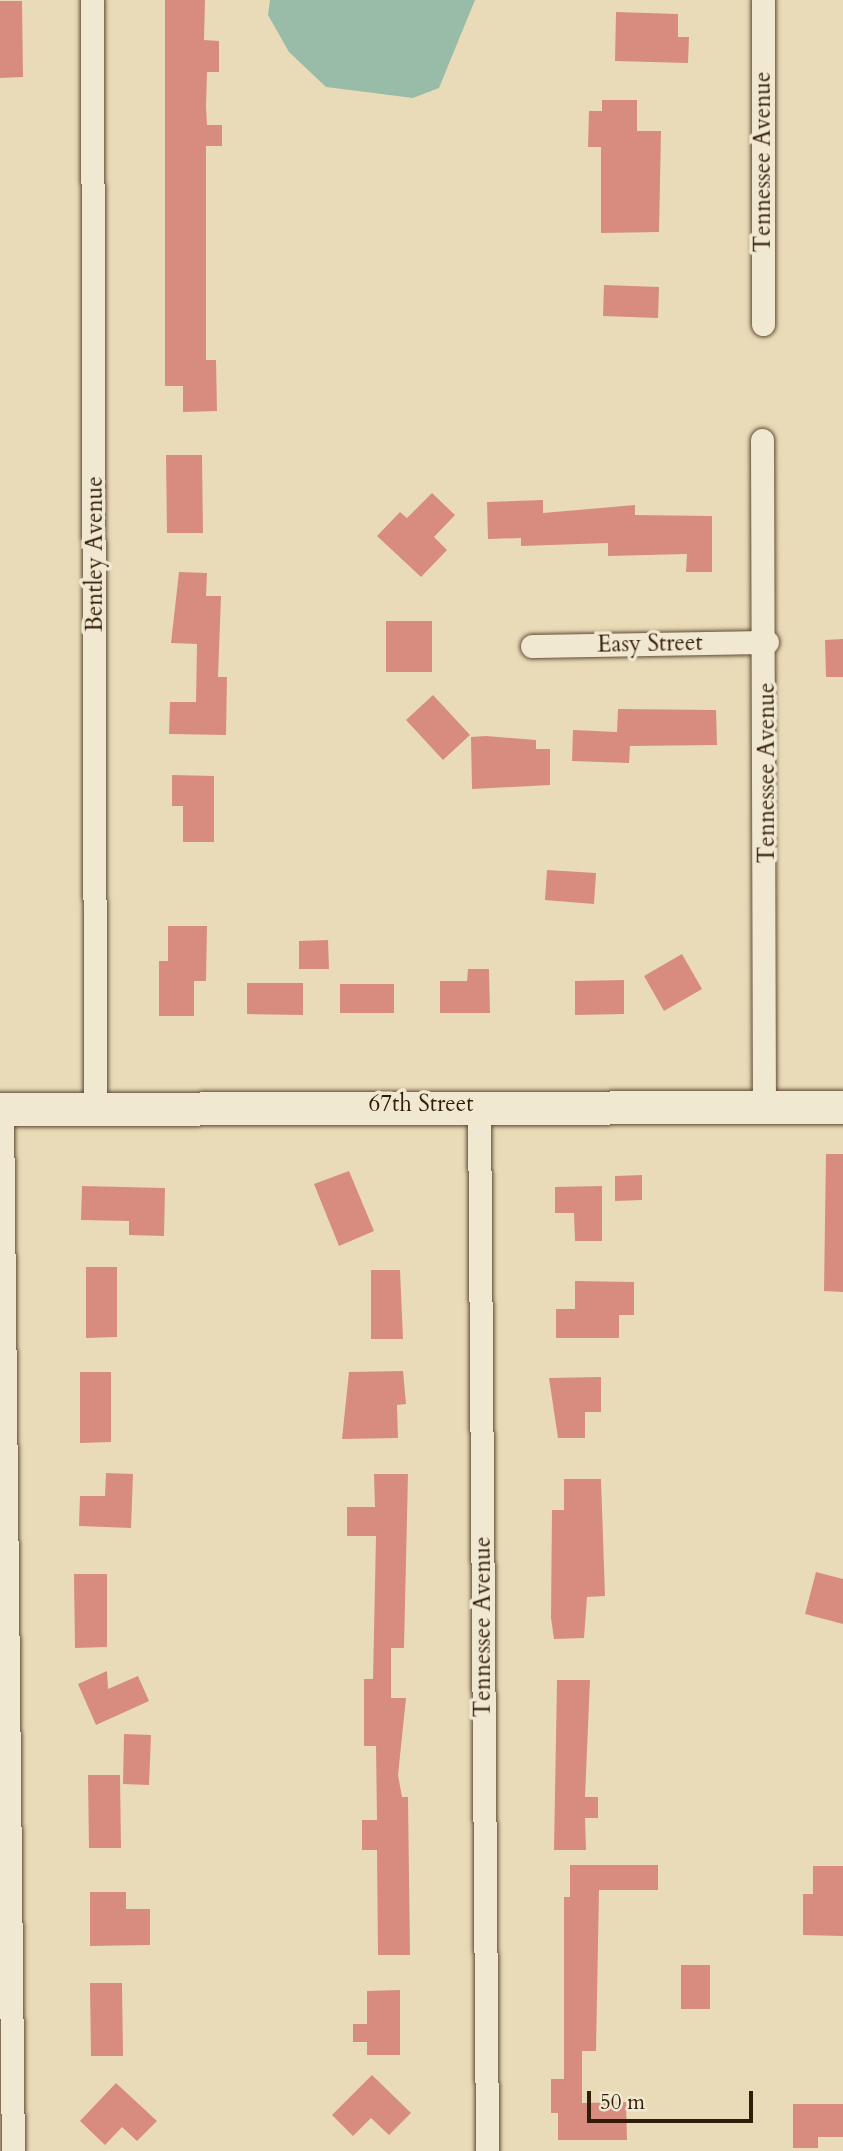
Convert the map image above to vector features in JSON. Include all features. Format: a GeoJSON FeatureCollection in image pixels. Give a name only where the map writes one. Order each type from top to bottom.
{"type":"FeatureCollection","features":[{"type":"Feature","properties":{"kind":"street","name":"Bentley Avenue"},"geometry":{"type":"LineString","coordinates":[[92,0],[95,1107]]}},
{"type":"Feature","properties":{"kind":"street","name":"Tennessee Avenue"},"geometry":{"type":"LineString","coordinates":[[763,0],[763,324]]}},
{"type":"Feature","properties":{"kind":"street","name":"Tennessee Avenue"},"geometry":{"type":"LineString","coordinates":[[762,440],[767,642],[764,1106]]}},
{"type":"Feature","properties":{"kind":"street","name":"Easy Street"},"geometry":{"type":"LineString","coordinates":[[532,646],[767,642]]}},
{"type":"Feature","properties":{"kind":"street","name":"67th Street"},"geometry":{"type":"LineString","coordinates":[[1,1109],[479,1104],[843,1107]]}},
{"type":"Feature","properties":{"kind":"street","name":"Tennessee Avenue"},"geometry":{"type":"LineString","coordinates":[[479,1104],[487,2151]]}},
{"type":"Feature","properties":{"kind":"street"},"geometry":{"type":"LineString","coordinates":[[1,1109],[13,2151]]}},
{"type":"Feature","properties":{"kind":"shaded area"},"geometry":{"type":"Polygon","coordinates":[[[270,0],[475,0],[439,88],[413,98],[326,87],[289,52],[268,15],[270,0]]]}},
{"type":"Feature","properties":{"kind":"building"},"geometry":{"type":"Polygon","coordinates":[[[165,0],[205,0],[204,40],[219,41],[219,72],[207,72],[206,107],[207,125],[222,125],[222,146],[206,146],[206,360],[216,360],[217,411],[183,412],[183,386],[165,386],[165,0]]]}},
{"type":"Feature","properties":{"kind":"building"},"geometry":{"type":"Polygon","coordinates":[[[0,1],[22,1],[23,77],[0,78],[0,1]]]}},
{"type":"Feature","properties":{"kind":"building"},"geometry":{"type":"Polygon","coordinates":[[[616,12],[678,14],[678,37],[689,37],[688,63],[615,61],[616,12]]]}},
{"type":"Feature","properties":{"kind":"building"},"geometry":{"type":"Polygon","coordinates":[[[602,100],[637,100],[637,131],[661,131],[659,232],[601,233],[601,147],[588,147],[589,111],[602,111],[602,100]]]}},
{"type":"Feature","properties":{"kind":"building"},"geometry":{"type":"Polygon","coordinates":[[[604,285],[659,287],[658,318],[603,316],[604,285]]]}},
{"type":"Feature","properties":{"kind":"building"},"geometry":{"type":"Polygon","coordinates":[[[166,455],[202,455],[203,533],[167,533],[166,455]]]}},
{"type":"Feature","properties":{"kind":"building"},"geometry":{"type":"Polygon","coordinates":[[[432,493],[455,515],[434,537],[447,550],[421,577],[377,536],[400,512],[407,518],[432,493]]]}},
{"type":"Feature","properties":{"kind":"building"},"geometry":{"type":"Polygon","coordinates":[[[543,500],[543,513],[635,505],[635,515],[712,516],[712,572],[686,572],[687,554],[608,556],[608,543],[521,546],[521,538],[488,539],[487,502],[543,500]]]}},
{"type":"Feature","properties":{"kind":"building"},"geometry":{"type":"Polygon","coordinates":[[[179,572],[207,573],[206,596],[221,596],[218,677],[227,677],[226,735],[169,734],[170,702],[196,702],[197,644],[171,643],[179,572]]]}},
{"type":"Feature","properties":{"kind":"building"},"geometry":{"type":"Polygon","coordinates":[[[386,621],[432,621],[432,672],[386,672],[386,621]]]}},
{"type":"Feature","properties":{"kind":"building"},"geometry":{"type":"Polygon","coordinates":[[[843,639],[843,677],[826,677],[825,640],[843,639]]]}},
{"type":"Feature","properties":{"kind":"building"},"geometry":{"type":"Polygon","coordinates":[[[433,695],[470,735],[443,760],[406,720],[433,695]]]}},
{"type":"Feature","properties":{"kind":"building"},"geometry":{"type":"Polygon","coordinates":[[[618,709],[716,710],[717,745],[630,746],[629,763],[572,761],[573,730],[617,732],[618,709]]]}},
{"type":"Feature","properties":{"kind":"building"},"geometry":{"type":"Polygon","coordinates":[[[471,737],[536,740],[536,749],[550,749],[550,785],[472,789],[471,737]]]}},
{"type":"Feature","properties":{"kind":"building"},"geometry":{"type":"Polygon","coordinates":[[[172,775],[214,776],[214,842],[183,842],[183,806],[172,806],[172,775]]]}},
{"type":"Feature","properties":{"kind":"building"},"geometry":{"type":"Polygon","coordinates":[[[547,870],[596,873],[594,904],[545,900],[547,870]]]}},
{"type":"Feature","properties":{"kind":"building"},"geometry":{"type":"Polygon","coordinates":[[[168,926],[207,926],[206,981],[194,981],[194,1016],[159,1016],[159,961],[168,961],[168,926]]]}},
{"type":"Feature","properties":{"kind":"building"},"geometry":{"type":"Polygon","coordinates":[[[328,940],[329,969],[299,969],[299,941],[328,940]]]}},
{"type":"Feature","properties":{"kind":"building"},"geometry":{"type":"Polygon","coordinates":[[[682,954],[702,989],[664,1011],[644,976],[682,954]]]}},
{"type":"Feature","properties":{"kind":"building"},"geometry":{"type":"Polygon","coordinates":[[[468,969],[489,969],[490,1013],[440,1013],[440,981],[467,981],[468,969]]]}},
{"type":"Feature","properties":{"kind":"building"},"geometry":{"type":"Polygon","coordinates":[[[624,980],[624,1014],[575,1015],[575,981],[624,980]]]}},
{"type":"Feature","properties":{"kind":"building"},"geometry":{"type":"Polygon","coordinates":[[[247,983],[303,983],[303,1015],[247,1014],[247,983]]]}},
{"type":"Feature","properties":{"kind":"building"},"geometry":{"type":"Polygon","coordinates":[[[340,984],[394,984],[394,1013],[340,1013],[340,984]]]}},
{"type":"Feature","properties":{"kind":"building"},"geometry":{"type":"Polygon","coordinates":[[[826,1154],[843,1154],[843,1292],[824,1291],[826,1154]]]}},
{"type":"Feature","properties":{"kind":"building"},"geometry":{"type":"Polygon","coordinates":[[[349,1171],[374,1231],[339,1246],[314,1184],[349,1171]]]}},
{"type":"Feature","properties":{"kind":"building"},"geometry":{"type":"Polygon","coordinates":[[[642,1175],[642,1200],[615,1201],[615,1176],[642,1175]]]}},
{"type":"Feature","properties":{"kind":"building"},"geometry":{"type":"Polygon","coordinates":[[[82,1186],[165,1188],[164,1236],[129,1235],[129,1221],[81,1220],[82,1186]]]}},
{"type":"Feature","properties":{"kind":"building"},"geometry":{"type":"Polygon","coordinates":[[[602,1186],[602,1241],[575,1241],[574,1213],[555,1213],[555,1187],[602,1186]]]}},
{"type":"Feature","properties":{"kind":"building"},"geometry":{"type":"Polygon","coordinates":[[[86,1267],[117,1267],[117,1337],[86,1338],[86,1267]]]}},
{"type":"Feature","properties":{"kind":"building"},"geometry":{"type":"Polygon","coordinates":[[[371,1270],[400,1270],[403,1339],[371,1339],[371,1270]]]}},
{"type":"Feature","properties":{"kind":"building"},"geometry":{"type":"Polygon","coordinates":[[[575,1281],[634,1282],[634,1315],[619,1315],[619,1338],[556,1338],[556,1309],[575,1309],[575,1281]]]}},
{"type":"Feature","properties":{"kind":"building"},"geometry":{"type":"Polygon","coordinates":[[[403,1371],[406,1404],[397,1405],[398,1438],[342,1439],[349,1372],[403,1371]]]}},
{"type":"Feature","properties":{"kind":"building"},"geometry":{"type":"Polygon","coordinates":[[[80,1372],[111,1372],[111,1442],[80,1443],[80,1372]]]}},
{"type":"Feature","properties":{"kind":"building"},"geometry":{"type":"Polygon","coordinates":[[[601,1377],[601,1412],[585,1412],[585,1438],[558,1438],[549,1378],[601,1377]]]}},
{"type":"Feature","properties":{"kind":"building"},"geometry":{"type":"Polygon","coordinates":[[[106,1473],[133,1474],[131,1528],[79,1526],[80,1496],[105,1496],[106,1473]]]}},
{"type":"Feature","properties":{"kind":"building"},"geometry":{"type":"Polygon","coordinates":[[[374,1474],[408,1474],[404,1648],[391,1648],[391,1698],[406,1698],[398,1775],[402,1797],[408,1797],[410,1955],[378,1955],[377,1850],[362,1850],[362,1820],[377,1820],[376,1746],[364,1746],[364,1679],[373,1679],[376,1536],[347,1536],[347,1507],[375,1507],[374,1474]]]}},
{"type":"Feature","properties":{"kind":"building"},"geometry":{"type":"Polygon","coordinates":[[[564,1479],[601,1479],[605,1596],[587,1597],[584,1638],[554,1639],[551,1618],[552,1510],[564,1510],[564,1479]]]}},
{"type":"Feature","properties":{"kind":"building"},"geometry":{"type":"Polygon","coordinates":[[[816,1572],[843,1579],[843,1624],[805,1614],[816,1572]]]}},
{"type":"Feature","properties":{"kind":"building"},"geometry":{"type":"Polygon","coordinates":[[[74,1574],[107,1574],[107,1647],[75,1648],[74,1574]]]}},
{"type":"Feature","properties":{"kind":"building"},"geometry":{"type":"Polygon","coordinates":[[[107,1671],[108,1689],[138,1676],[149,1701],[96,1725],[78,1684],[107,1671]]]}},
{"type":"Feature","properties":{"kind":"building"},"geometry":{"type":"Polygon","coordinates":[[[557,1680],[590,1680],[585,1797],[598,1797],[598,1818],[585,1818],[586,1850],[554,1850],[557,1680]]]}},
{"type":"Feature","properties":{"kind":"building"},"geometry":{"type":"Polygon","coordinates":[[[124,1734],[151,1735],[149,1785],[123,1784],[124,1734]]]}},
{"type":"Feature","properties":{"kind":"building"},"geometry":{"type":"Polygon","coordinates":[[[88,1775],[120,1775],[121,1848],[89,1848],[88,1775]]]}},
{"type":"Feature","properties":{"kind":"building"},"geometry":{"type":"Polygon","coordinates":[[[570,1865],[658,1865],[658,1890],[599,1890],[596,2051],[582,2051],[582,2103],[626,2102],[627,2140],[558,2140],[558,2113],[551,2113],[551,2079],[564,2079],[564,1897],[570,1897],[570,1865]]]}},
{"type":"Feature","properties":{"kind":"building"},"geometry":{"type":"Polygon","coordinates":[[[813,1866],[843,1866],[843,1936],[803,1935],[803,1894],[813,1894],[813,1866]]]}},
{"type":"Feature","properties":{"kind":"building"},"geometry":{"type":"Polygon","coordinates":[[[90,1892],[126,1892],[126,1909],[150,1909],[150,1945],[90,1946],[90,1892]]]}},
{"type":"Feature","properties":{"kind":"building"},"geometry":{"type":"Polygon","coordinates":[[[681,1965],[710,1965],[710,2009],[681,2009],[681,1965]]]}},
{"type":"Feature","properties":{"kind":"building"},"geometry":{"type":"Polygon","coordinates":[[[90,1983],[122,1983],[123,2056],[91,2056],[90,1983]]]}},
{"type":"Feature","properties":{"kind":"building"},"geometry":{"type":"Polygon","coordinates":[[[400,1990],[400,2055],[367,2055],[367,2042],[353,2042],[353,2024],[367,2024],[367,1991],[400,1990]]]}},
{"type":"Feature","properties":{"kind":"building"},"geometry":{"type":"Polygon","coordinates":[[[372,2075],[411,2113],[389,2135],[371,2118],[353,2136],[332,2115],[372,2075]]]}},
{"type":"Feature","properties":{"kind":"building"},"geometry":{"type":"Polygon","coordinates":[[[116,2083],[157,2121],[137,2141],[122,2127],[105,2145],[80,2121],[116,2083]]]}},
{"type":"Feature","properties":{"kind":"building"},"geometry":{"type":"Polygon","coordinates":[[[793,2104],[843,2104],[843,2137],[818,2137],[818,2148],[793,2148],[793,2104]]]}}]}
